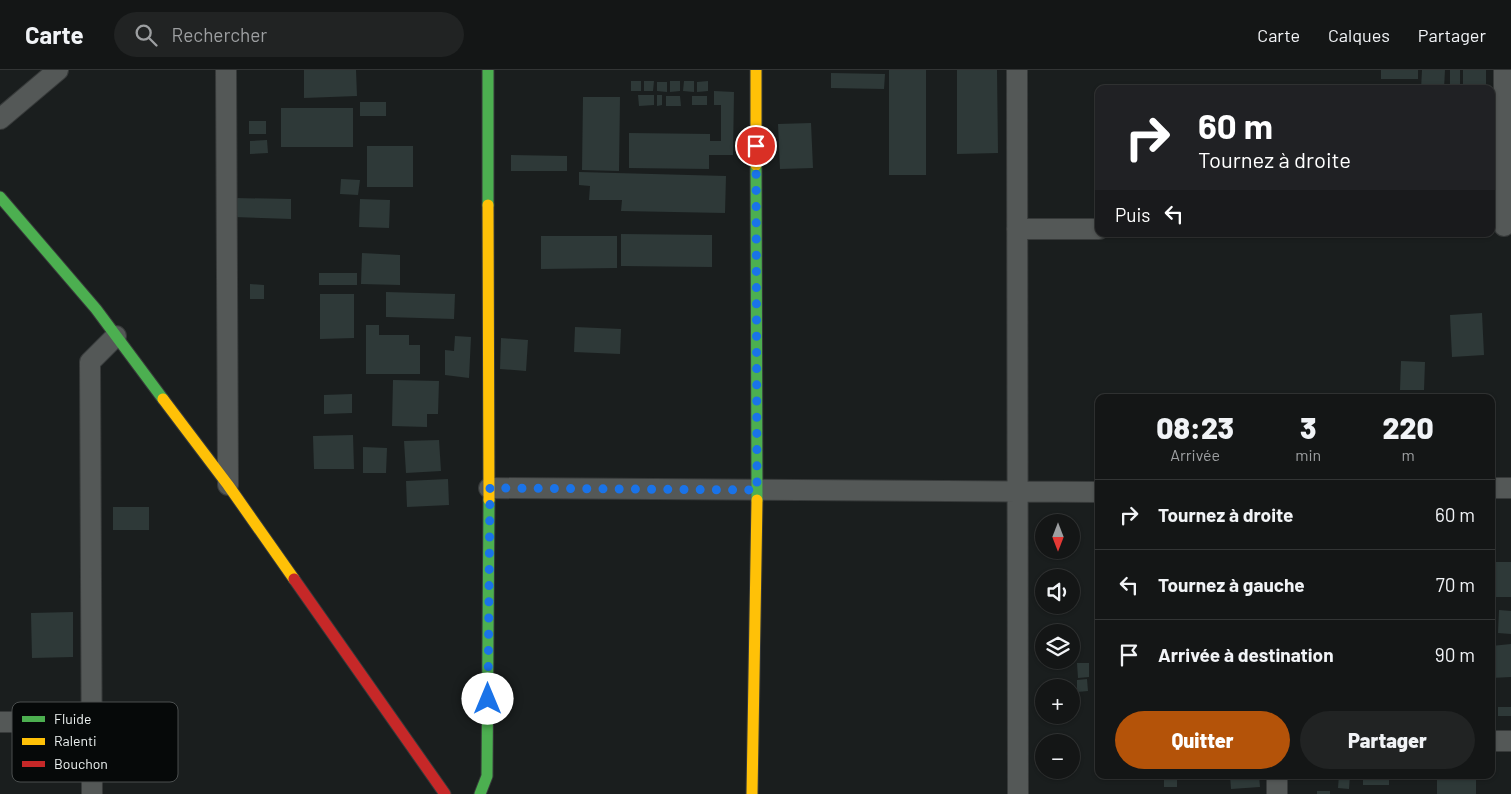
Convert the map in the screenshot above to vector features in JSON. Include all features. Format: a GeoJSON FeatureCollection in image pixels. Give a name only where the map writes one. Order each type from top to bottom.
{"type":"FeatureCollection","features":[{"type":"Feature","properties":{"kind":"street"},"geometry":{"type":"LineString","coordinates":[[0,119],[58,70]]}},
{"type":"Feature","properties":{"kind":"street"},"geometry":{"type":"LineString","coordinates":[[226,70],[228,485]]}},
{"type":"Feature","properties":{"kind":"street"},"geometry":{"type":"LineString","coordinates":[[480,794],[487,776],[490,488],[488,70]]}},
{"type":"Feature","properties":{"kind":"street"},"geometry":{"type":"LineString","coordinates":[[752,794],[757,490],[756,70]]}},
{"type":"Feature","properties":{"kind":"street"},"geometry":{"type":"LineString","coordinates":[[1017,70],[1018,794]]}},
{"type":"Feature","properties":{"kind":"street"},"geometry":{"type":"LineString","coordinates":[[1502,226],[1504,70]]}},
{"type":"Feature","properties":{"kind":"street"},"geometry":{"type":"LineString","coordinates":[[0,197],[96,309],[228,485],[445,794]]}},
{"type":"Feature","properties":{"kind":"street"},"geometry":{"type":"LineString","coordinates":[[1017,229],[1095,229]]}},
{"type":"Feature","properties":{"kind":"street"},"geometry":{"type":"LineString","coordinates":[[92,702],[90,362],[116,336]]}},
{"type":"Feature","properties":{"kind":"street"},"geometry":{"type":"LineString","coordinates":[[490,488],[1095,492]]}},
{"type":"Feature","properties":{"kind":"street"},"geometry":{"type":"LineString","coordinates":[[1495,488],[1511,488]]}},
{"type":"Feature","properties":{"kind":"street"},"geometry":{"type":"LineString","coordinates":[[1495,741],[1511,741]]}},
{"type":"Feature","properties":{"kind":"street"},"geometry":{"type":"LineString","coordinates":[[1277,779],[1277,794]]}},
{"type":"Feature","properties":{"kind":"building"},"geometry":{"type":"Polygon","coordinates":[[[304,70],[356,70],[357,96],[304,98],[304,70]]]}},
{"type":"Feature","properties":{"kind":"building"},"geometry":{"type":"Polygon","coordinates":[[[889,70],[926,70],[926,175],[889,175],[889,70]]]}},
{"type":"Feature","properties":{"kind":"building"},"geometry":{"type":"Polygon","coordinates":[[[957,70],[997,70],[998,153],[957,154],[957,70]]]}},
{"type":"Feature","properties":{"kind":"building"},"geometry":{"type":"Polygon","coordinates":[[[1381,70],[1418,70],[1418,79],[1381,79],[1381,70]]]}},
{"type":"Feature","properties":{"kind":"building"},"geometry":{"type":"Polygon","coordinates":[[[1422,70],[1445,70],[1444,85],[1421,85],[1422,70]]]}},
{"type":"Feature","properties":{"kind":"building"},"geometry":{"type":"Polygon","coordinates":[[[1450,70],[1460,70],[1460,85],[1450,85],[1450,70]]]}},
{"type":"Feature","properties":{"kind":"building"},"geometry":{"type":"Polygon","coordinates":[[[1463,70],[1486,70],[1486,85],[1463,85],[1463,70]]]}},
{"type":"Feature","properties":{"kind":"building"},"geometry":{"type":"Polygon","coordinates":[[[831,73],[885,74],[884,89],[831,88],[831,73]]]}},
{"type":"Feature","properties":{"kind":"building"},"geometry":{"type":"Polygon","coordinates":[[[631,81],[641,81],[641,91],[631,91],[631,81]]]}},
{"type":"Feature","properties":{"kind":"building"},"geometry":{"type":"Polygon","coordinates":[[[644,81],[654,81],[653,91],[644,91],[644,81]]]}},
{"type":"Feature","properties":{"kind":"building"},"geometry":{"type":"Polygon","coordinates":[[[670,81],[680,81],[680,91],[670,92],[670,81]]]}},
{"type":"Feature","properties":{"kind":"building"},"geometry":{"type":"Polygon","coordinates":[[[684,81],[694,81],[694,92],[683,91],[684,81]]]}},
{"type":"Feature","properties":{"kind":"building"},"geometry":{"type":"Polygon","coordinates":[[[708,81],[708,91],[697,92],[697,82],[708,81]]]}},
{"type":"Feature","properties":{"kind":"building"},"geometry":{"type":"Polygon","coordinates":[[[657,82],[667,82],[667,92],[657,91],[657,82]]]}},
{"type":"Feature","properties":{"kind":"building"},"geometry":{"type":"Polygon","coordinates":[[[714,91],[734,92],[733,155],[709,155],[709,169],[629,168],[629,133],[710,134],[710,141],[721,141],[721,105],[714,105],[714,91]]]}},
{"type":"Feature","properties":{"kind":"building"},"geometry":{"type":"Polygon","coordinates":[[[638,95],[654,95],[654,105],[639,106],[638,95]]]}},
{"type":"Feature","properties":{"kind":"building"},"geometry":{"type":"Polygon","coordinates":[[[657,95],[662,95],[662,105],[657,106],[657,95]]]}},
{"type":"Feature","properties":{"kind":"building"},"geometry":{"type":"Polygon","coordinates":[[[666,96],[680,96],[681,106],[666,106],[666,96]]]}},
{"type":"Feature","properties":{"kind":"building"},"geometry":{"type":"Polygon","coordinates":[[[692,96],[707,96],[707,105],[692,105],[692,96]]]}},
{"type":"Feature","properties":{"kind":"building"},"geometry":{"type":"Polygon","coordinates":[[[583,97],[620,97],[619,171],[582,170],[583,97]]]}},
{"type":"Feature","properties":{"kind":"building"},"geometry":{"type":"Polygon","coordinates":[[[360,102],[386,102],[386,116],[360,116],[360,102]]]}},
{"type":"Feature","properties":{"kind":"building"},"geometry":{"type":"Polygon","coordinates":[[[281,108],[353,108],[353,147],[281,147],[281,108]]]}},
{"type":"Feature","properties":{"kind":"building"},"geometry":{"type":"Polygon","coordinates":[[[249,121],[266,121],[266,134],[249,134],[249,121]]]}},
{"type":"Feature","properties":{"kind":"building"},"geometry":{"type":"Polygon","coordinates":[[[811,123],[813,168],[780,169],[778,124],[811,123]]]}},
{"type":"Feature","properties":{"kind":"building"},"geometry":{"type":"Polygon","coordinates":[[[267,140],[268,153],[250,154],[250,141],[267,140]]]}},
{"type":"Feature","properties":{"kind":"building"},"geometry":{"type":"Polygon","coordinates":[[[367,146],[413,146],[413,187],[367,187],[367,146]]]}},
{"type":"Feature","properties":{"kind":"building"},"geometry":{"type":"Polygon","coordinates":[[[511,155],[567,156],[567,171],[511,171],[511,155]]]}},
{"type":"Feature","properties":{"kind":"building"},"geometry":{"type":"Polygon","coordinates":[[[579,172],[726,176],[725,213],[621,211],[622,200],[589,200],[590,186],[579,185],[579,172]]]}},
{"type":"Feature","properties":{"kind":"building"},"geometry":{"type":"Polygon","coordinates":[[[341,179],[360,180],[358,195],[340,194],[341,179]]]}},
{"type":"Feature","properties":{"kind":"building"},"geometry":{"type":"Polygon","coordinates":[[[235,198],[291,199],[291,219],[234,217],[235,198]]]}},
{"type":"Feature","properties":{"kind":"building"},"geometry":{"type":"Polygon","coordinates":[[[360,199],[390,200],[389,228],[359,227],[360,199]]]}},
{"type":"Feature","properties":{"kind":"building"},"geometry":{"type":"Polygon","coordinates":[[[621,234],[712,235],[712,267],[621,266],[621,234]]]}},
{"type":"Feature","properties":{"kind":"building"},"geometry":{"type":"Polygon","coordinates":[[[541,236],[617,236],[617,268],[541,269],[541,236]]]}},
{"type":"Feature","properties":{"kind":"building"},"geometry":{"type":"Polygon","coordinates":[[[362,253],[400,255],[400,285],[361,284],[362,253]]]}},
{"type":"Feature","properties":{"kind":"building"},"geometry":{"type":"Polygon","coordinates":[[[319,273],[357,273],[357,285],[319,285],[319,273]]]}},
{"type":"Feature","properties":{"kind":"building"},"geometry":{"type":"Polygon","coordinates":[[[250,284],[264,285],[264,299],[250,299],[250,284]]]}},
{"type":"Feature","properties":{"kind":"building"},"geometry":{"type":"Polygon","coordinates":[[[386,292],[455,294],[454,319],[386,317],[386,292]]]}},
{"type":"Feature","properties":{"kind":"building"},"geometry":{"type":"Polygon","coordinates":[[[320,294],[354,294],[354,338],[320,339],[320,294]]]}},
{"type":"Feature","properties":{"kind":"building"},"geometry":{"type":"Polygon","coordinates":[[[1482,313],[1484,355],[1452,357],[1450,315],[1482,313]]]}},
{"type":"Feature","properties":{"kind":"building"},"geometry":{"type":"Polygon","coordinates":[[[366,325],[379,325],[379,335],[409,335],[409,345],[420,345],[420,374],[366,374],[366,325]]]}},
{"type":"Feature","properties":{"kind":"building"},"geometry":{"type":"Polygon","coordinates":[[[575,327],[621,329],[620,354],[574,352],[575,327]]]}},
{"type":"Feature","properties":{"kind":"building"},"geometry":{"type":"Polygon","coordinates":[[[455,336],[471,337],[469,378],[445,375],[445,350],[454,351],[455,336]]]}},
{"type":"Feature","properties":{"kind":"building"},"geometry":{"type":"Polygon","coordinates":[[[501,338],[528,340],[526,371],[500,369],[501,338]]]}},
{"type":"Feature","properties":{"kind":"building"},"geometry":{"type":"Polygon","coordinates":[[[1401,361],[1425,362],[1424,390],[1400,390],[1401,361]]]}},
{"type":"Feature","properties":{"kind":"building"},"geometry":{"type":"Polygon","coordinates":[[[393,380],[439,381],[438,414],[427,414],[427,427],[392,426],[393,380]]]}},
{"type":"Feature","properties":{"kind":"building"},"geometry":{"type":"Polygon","coordinates":[[[352,394],[352,413],[324,414],[324,395],[352,394]]]}},
{"type":"Feature","properties":{"kind":"building"},"geometry":{"type":"Polygon","coordinates":[[[353,435],[354,469],[314,469],[313,436],[353,435]]]}},
{"type":"Feature","properties":{"kind":"building"},"geometry":{"type":"Polygon","coordinates":[[[439,440],[441,471],[406,473],[404,441],[439,440]]]}},
{"type":"Feature","properties":{"kind":"building"},"geometry":{"type":"Polygon","coordinates":[[[363,447],[387,448],[386,473],[363,473],[363,447]]]}},
{"type":"Feature","properties":{"kind":"building"},"geometry":{"type":"Polygon","coordinates":[[[448,479],[449,505],[407,507],[406,481],[448,479]]]}},
{"type":"Feature","properties":{"kind":"building"},"geometry":{"type":"Polygon","coordinates":[[[113,507],[149,507],[149,530],[113,530],[113,507]]]}},
{"type":"Feature","properties":{"kind":"building"},"geometry":{"type":"Polygon","coordinates":[[[1495,562],[1511,562],[1511,597],[1495,597],[1495,562]]]}},
{"type":"Feature","properties":{"kind":"building"},"geometry":{"type":"Polygon","coordinates":[[[1499,610],[1511,611],[1511,634],[1498,633],[1499,610]]]}},
{"type":"Feature","properties":{"kind":"building"},"geometry":{"type":"Polygon","coordinates":[[[73,612],[73,657],[32,658],[31,613],[73,612]]]}},
{"type":"Feature","properties":{"kind":"building"},"geometry":{"type":"Polygon","coordinates":[[[1511,644],[1511,677],[1495,678],[1495,646],[1511,644]]]}},
{"type":"Feature","properties":{"kind":"building"},"geometry":{"type":"Polygon","coordinates":[[[1080,663],[1089,663],[1089,677],[1078,678],[1077,669],[1080,669],[1080,663]]]}},
{"type":"Feature","properties":{"kind":"building"},"geometry":{"type":"Polygon","coordinates":[[[1087,679],[1088,691],[1080,692],[1080,680],[1087,679]]]}},
{"type":"Feature","properties":{"kind":"building"},"geometry":{"type":"Polygon","coordinates":[[[1498,707],[1511,707],[1511,716],[1498,716],[1498,707]]]}},
{"type":"Feature","properties":{"kind":"building"},"geometry":{"type":"Polygon","coordinates":[[[1164,779],[1177,779],[1177,787],[1164,787],[1164,779]]]}},
{"type":"Feature","properties":{"kind":"building"},"geometry":{"type":"Polygon","coordinates":[[[1230,779],[1259,779],[1260,787],[1231,789],[1230,779]]]}},
{"type":"Feature","properties":{"kind":"building"},"geometry":{"type":"Polygon","coordinates":[[[1339,779],[1350,779],[1349,789],[1338,788],[1339,779]]]}},
{"type":"Feature","properties":{"kind":"building"},"geometry":{"type":"Polygon","coordinates":[[[1363,779],[1389,779],[1389,785],[1363,785],[1363,779]]]}},
{"type":"Feature","properties":{"kind":"building"},"geometry":{"type":"Polygon","coordinates":[[[1437,779],[1476,779],[1476,794],[1437,794],[1437,779]]]}},
{"type":"Feature","properties":{"kind":"building"},"geometry":{"type":"Polygon","coordinates":[[[1317,791],[1330,791],[1330,794],[1317,794],[1317,791]]]}},
{"type":"Feature","properties":{"kind":"traffic: fast"},"geometry":{"type":"LineString","coordinates":[[488,70],[488,205]]}},
{"type":"Feature","properties":{"kind":"traffic: fast"},"geometry":{"type":"LineString","coordinates":[[756,165],[757,500]]}},
{"type":"Feature","properties":{"kind":"traffic: fast"},"geometry":{"type":"LineString","coordinates":[[0,197],[96,309],[163,399]]}},
{"type":"Feature","properties":{"kind":"traffic: fast"},"geometry":{"type":"LineString","coordinates":[[480,794],[487,776],[489,500]]}},
{"type":"Feature","properties":{"kind":"traffic: slow"},"geometry":{"type":"LineString","coordinates":[[756,70],[756,165]]}},
{"type":"Feature","properties":{"kind":"traffic: slow"},"geometry":{"type":"LineString","coordinates":[[488,205],[489,500]]}},
{"type":"Feature","properties":{"kind":"traffic: slow"},"geometry":{"type":"LineString","coordinates":[[163,399],[228,485],[294,579]]}},
{"type":"Feature","properties":{"kind":"traffic: slow"},"geometry":{"type":"LineString","coordinates":[[752,794],[757,500]]}},
{"type":"Feature","properties":{"kind":"traffic: jam"},"geometry":{"type":"LineString","coordinates":[[294,579],[445,794]]}},
{"type":"Feature","properties":{"kind":"route"},"geometry":{"type":"LineString","coordinates":[[488,699],[490,488],[757,490],[756,146]]}}]}
